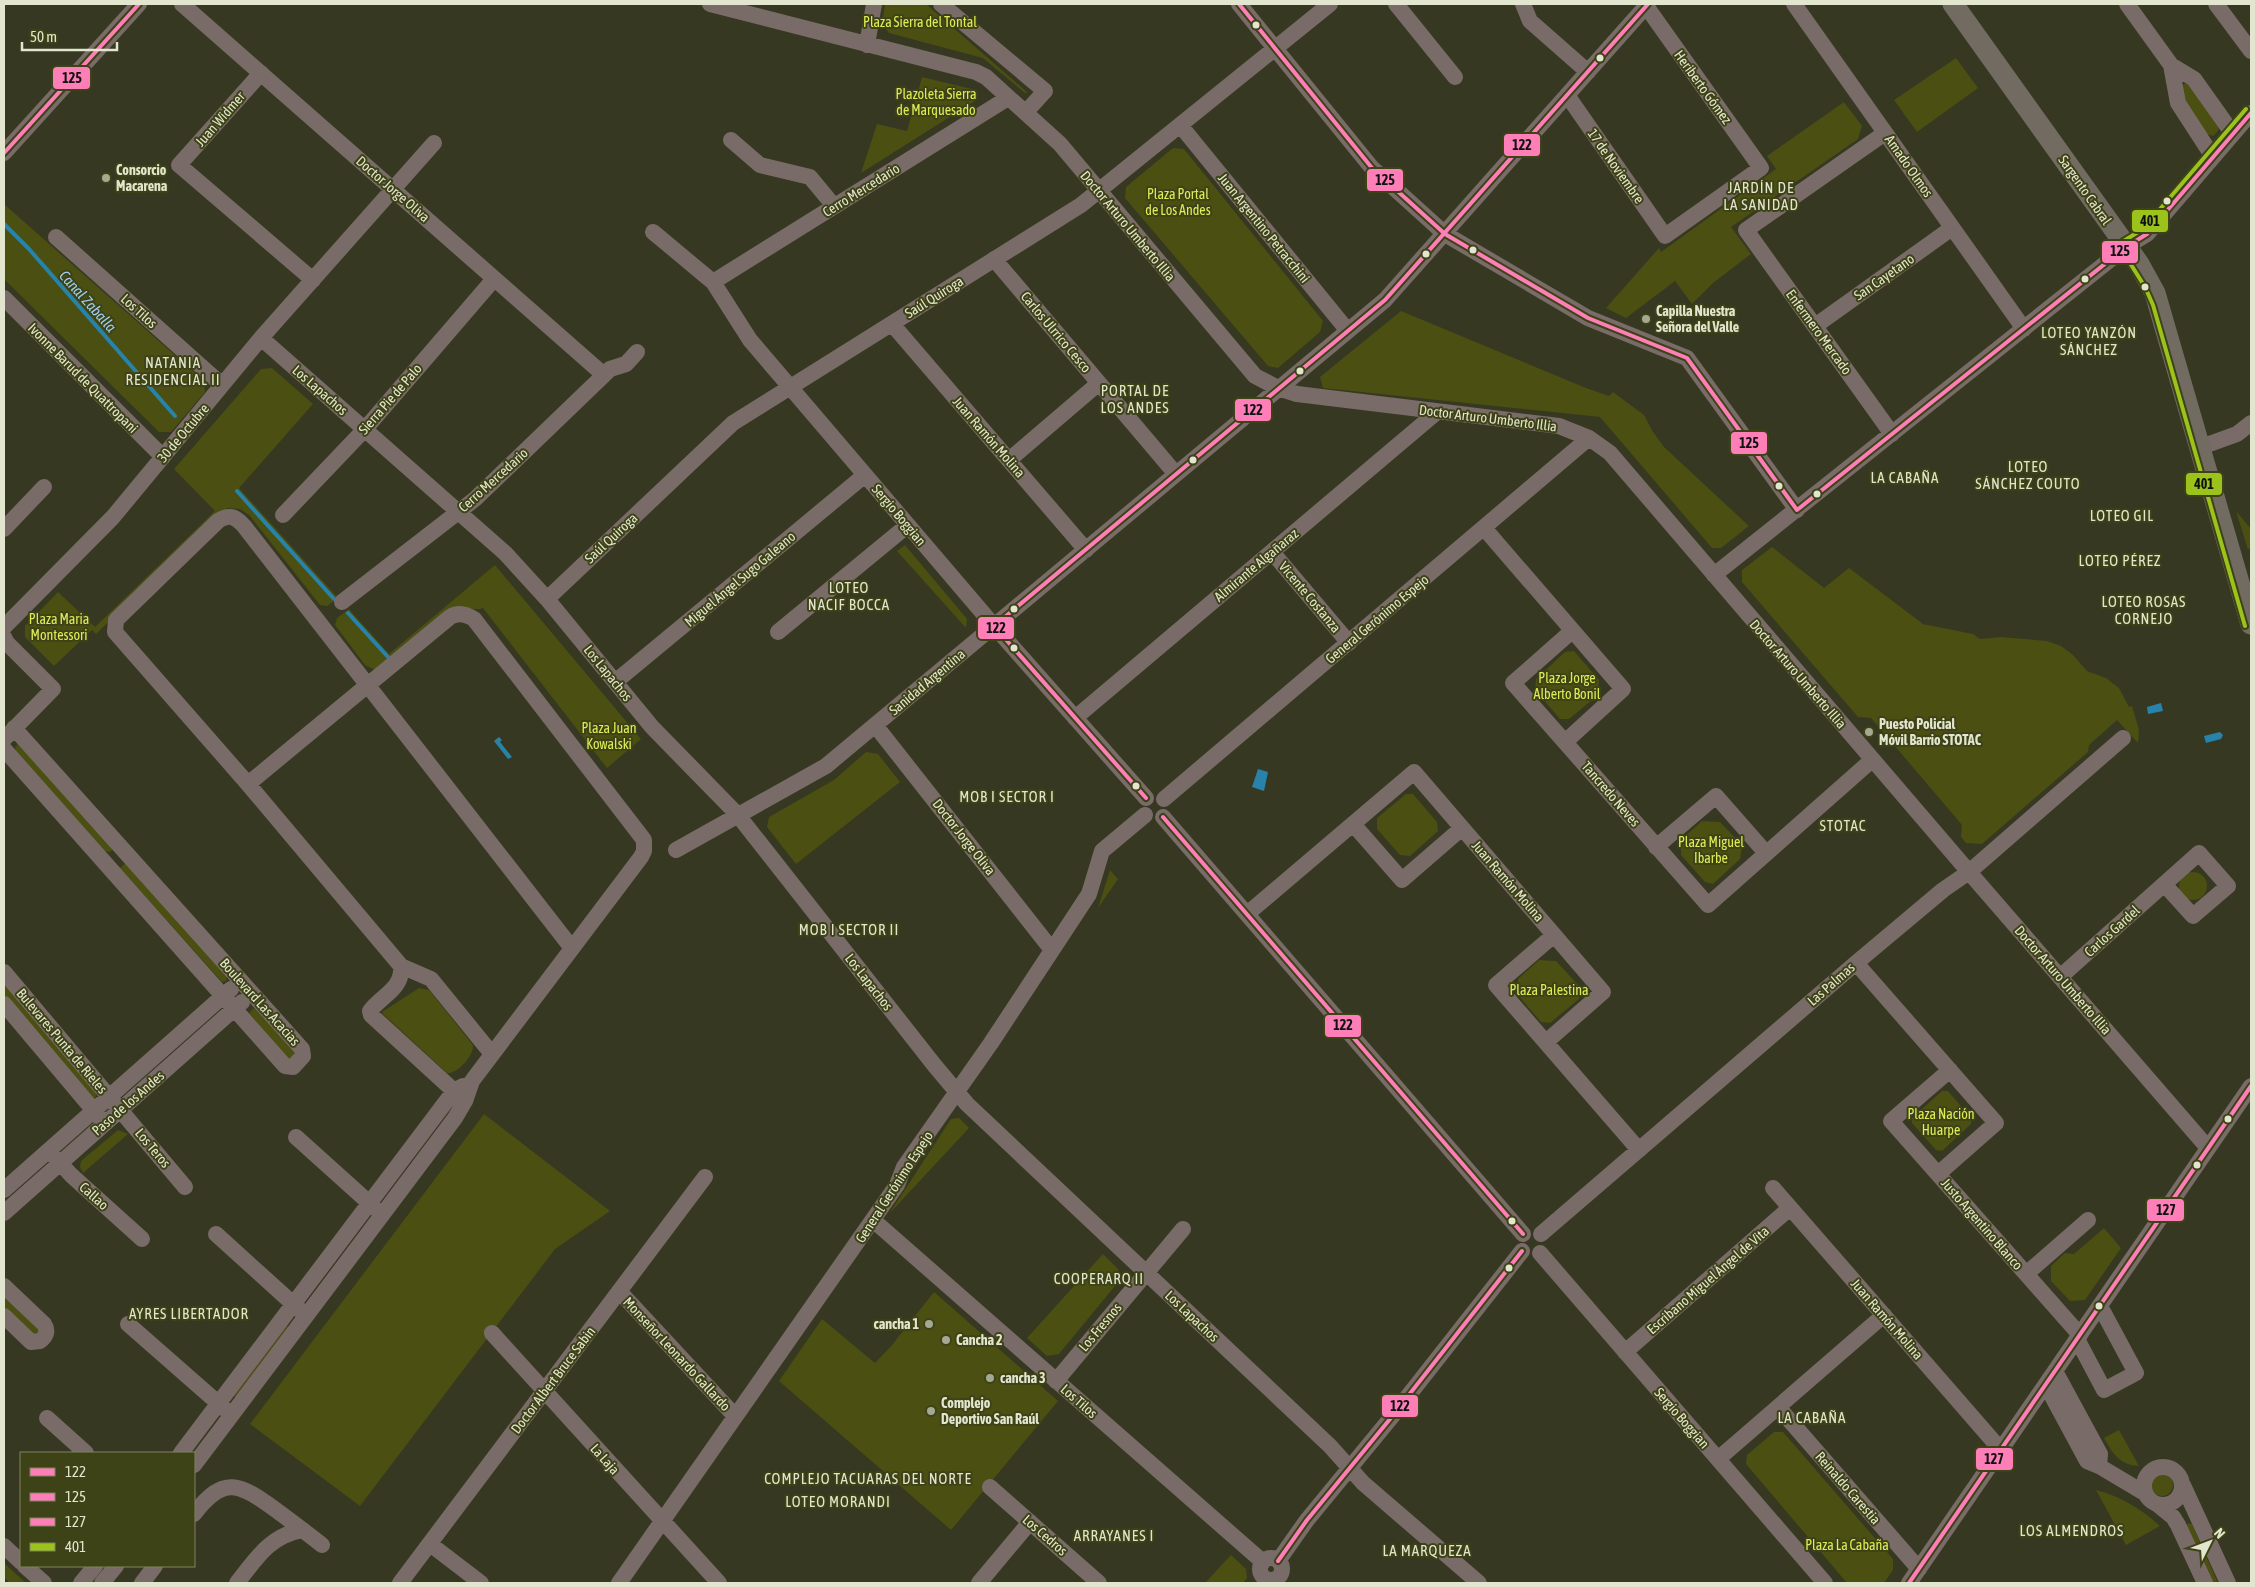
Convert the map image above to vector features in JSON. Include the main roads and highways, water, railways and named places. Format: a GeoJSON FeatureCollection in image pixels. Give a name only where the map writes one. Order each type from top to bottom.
{"type":"FeatureCollection","features":[{"type":"Feature","properties":{"kind":"main road","name":"Sargento Cabral"},"geometry":{"type":"LineString","coordinates":[[1953,4],[2139,264],[2155,293],[2200,447],[2248,600]]}},
{"type":"Feature","properties":{"kind":"water"},"geometry":{"type":"Polygon","coordinates":[[[2161,703],[2163,711],[2148,714],[2147,707],[2161,703]]]}},
{"type":"Feature","properties":{"kind":"water"},"geometry":{"type":"Polygon","coordinates":[[[2220,732],[2223,735],[2221,739],[2206,743],[2204,736],[2220,732]]]}},
{"type":"Feature","properties":{"kind":"water"},"geometry":{"type":"Polygon","coordinates":[[[499,737],[502,740],[500,742],[512,757],[508,759],[494,741],[499,737]]]}},
{"type":"Feature","properties":{"kind":"water"},"geometry":{"type":"Polygon","coordinates":[[[1258,769],[1268,772],[1264,791],[1252,787],[1258,769]]]}},
{"type":"Feature","properties":{"kind":"waterway","name":"Canal Zaballa"},"geometry":{"type":"LineString","coordinates":[[4,224],[29,249],[175,416]]}},
{"type":"Feature","properties":{"kind":"waterway","name":"Canal Zaballa"},"geometry":{"type":"LineString","coordinates":[[237,491],[334,599]]}},
{"type":"Feature","properties":{"kind":"waterway","name":"Canal Zaballa"},"geometry":{"type":"LineString","coordinates":[[348,613],[388,657]]}},
{"type":"Feature","properties":{"kind":"place","name":"Consorcio Macarena"},"geometry":{"type":"Point","coordinates":[106,178]}},
{"type":"Feature","properties":{"kind":"place","name":"Capilla Nuestra Señora del Valle"},"geometry":{"type":"Point","coordinates":[1646,319]}},
{"type":"Feature","properties":{"kind":"place","name":"Puesto Policial Móvil Barrio STOTAC"},"geometry":{"type":"Point","coordinates":[1869,732]}},
{"type":"Feature","properties":{"kind":"place","name":"cancha 1"},"geometry":{"type":"Point","coordinates":[929,1324]}},
{"type":"Feature","properties":{"kind":"place","name":"Cancha 2"},"geometry":{"type":"Point","coordinates":[946,1340]}},
{"type":"Feature","properties":{"kind":"place","name":"cancha 3"},"geometry":{"type":"Point","coordinates":[990,1378]}},
{"type":"Feature","properties":{"kind":"place","name":"Complejo Deportivo San Raúl"},"geometry":{"type":"Point","coordinates":[931,1411]}},
{"type":"Feature","properties":{"kind":"district","name":"JARDÍN DE LA SANIDAD"},"geometry":{"type":"Point","coordinates":[1761,196]}},
{"type":"Feature","properties":{"kind":"district","name":"LOTEO YANZÓN SÁNCHEZ"},"geometry":{"type":"Point","coordinates":[2089,340]}},
{"type":"Feature","properties":{"kind":"district","name":"NATANIA RESIDENCIAL II"},"geometry":{"type":"Point","coordinates":[173,370]}},
{"type":"Feature","properties":{"kind":"district","name":"PORTAL DE LOS ANDES"},"geometry":{"type":"Point","coordinates":[1135,398]}},
{"type":"Feature","properties":{"kind":"district","name":"LOTEO SÁNCHEZ COUTO"},"geometry":{"type":"Point","coordinates":[2028,474]}},
{"type":"Feature","properties":{"kind":"district","name":"LA CABAÑA"},"geometry":{"type":"Point","coordinates":[1905,477]}},
{"type":"Feature","properties":{"kind":"district","name":"LOTEO GIL"},"geometry":{"type":"Point","coordinates":[2122,515]}},
{"type":"Feature","properties":{"kind":"district","name":"LOTEO PÉREZ"},"geometry":{"type":"Point","coordinates":[2120,560]}},
{"type":"Feature","properties":{"kind":"district","name":"LOTEO NACIF BOCCA"},"geometry":{"type":"Point","coordinates":[849,596]}},
{"type":"Feature","properties":{"kind":"district","name":"LOTEO ROSAS CORNEJO"},"geometry":{"type":"Point","coordinates":[2144,610]}},
{"type":"Feature","properties":{"kind":"district","name":"MOB I SECTOR I"},"geometry":{"type":"Point","coordinates":[1007,796]}},
{"type":"Feature","properties":{"kind":"district","name":"STOTAC"},"geometry":{"type":"Point","coordinates":[1843,825]}},
{"type":"Feature","properties":{"kind":"district","name":"MOB I SECTOR II"},"geometry":{"type":"Point","coordinates":[849,929]}},
{"type":"Feature","properties":{"kind":"district","name":"COOPERARQ II"},"geometry":{"type":"Point","coordinates":[1099,1278]}},
{"type":"Feature","properties":{"kind":"district","name":"AYRES LIBERTADOR"},"geometry":{"type":"Point","coordinates":[189,1313]}},
{"type":"Feature","properties":{"kind":"district","name":"LA CABAÑA"},"geometry":{"type":"Point","coordinates":[1812,1417]}},
{"type":"Feature","properties":{"kind":"district","name":"COMPLEJO TACUARAS DEL NORTE"},"geometry":{"type":"Point","coordinates":[868,1478]}},
{"type":"Feature","properties":{"kind":"district","name":"LOTEO MORANDI"},"geometry":{"type":"Point","coordinates":[838,1501]}},
{"type":"Feature","properties":{"kind":"district","name":"LOS ALMENDROS"},"geometry":{"type":"Point","coordinates":[2072,1530]}},
{"type":"Feature","properties":{"kind":"district","name":"ARRAYANES I"},"geometry":{"type":"Point","coordinates":[1114,1535]}},
{"type":"Feature","properties":{"kind":"district","name":"LA MARQUEZA"},"geometry":{"type":"Point","coordinates":[1427,1550]}},
{"type":"Feature","properties":{"kind":"park label","name":"Plaza Sierra del Tontal"},"geometry":{"type":"Point","coordinates":[920,22]}},
{"type":"Feature","properties":{"kind":"park label","name":"Plazoleta Sierra de Marquesado"},"geometry":{"type":"Point","coordinates":[936,102]}},
{"type":"Feature","properties":{"kind":"park label","name":"Plaza Portal de Los Andes"},"geometry":{"type":"Point","coordinates":[1178,202]}},
{"type":"Feature","properties":{"kind":"park label","name":"Plaza Maria Montessori"},"geometry":{"type":"Point","coordinates":[59,628]}},
{"type":"Feature","properties":{"kind":"park label","name":"Plaza Jorge Alberto Bonil"},"geometry":{"type":"Point","coordinates":[1567,686]}},
{"type":"Feature","properties":{"kind":"park label","name":"Plaza Juan Kowalski"},"geometry":{"type":"Point","coordinates":[609,736]}},
{"type":"Feature","properties":{"kind":"park label","name":"Plaza Miguel Ibarbe"},"geometry":{"type":"Point","coordinates":[1711,850]}},
{"type":"Feature","properties":{"kind":"park label","name":"Plaza Palestina"},"geometry":{"type":"Point","coordinates":[1549,990]}},
{"type":"Feature","properties":{"kind":"park label","name":"Plaza Nación Huarpe"},"geometry":{"type":"Point","coordinates":[1941,1122]}},
{"type":"Feature","properties":{"kind":"park label","name":"Plaza La Cabaña"},"geometry":{"type":"Point","coordinates":[1847,1545]}}]}
